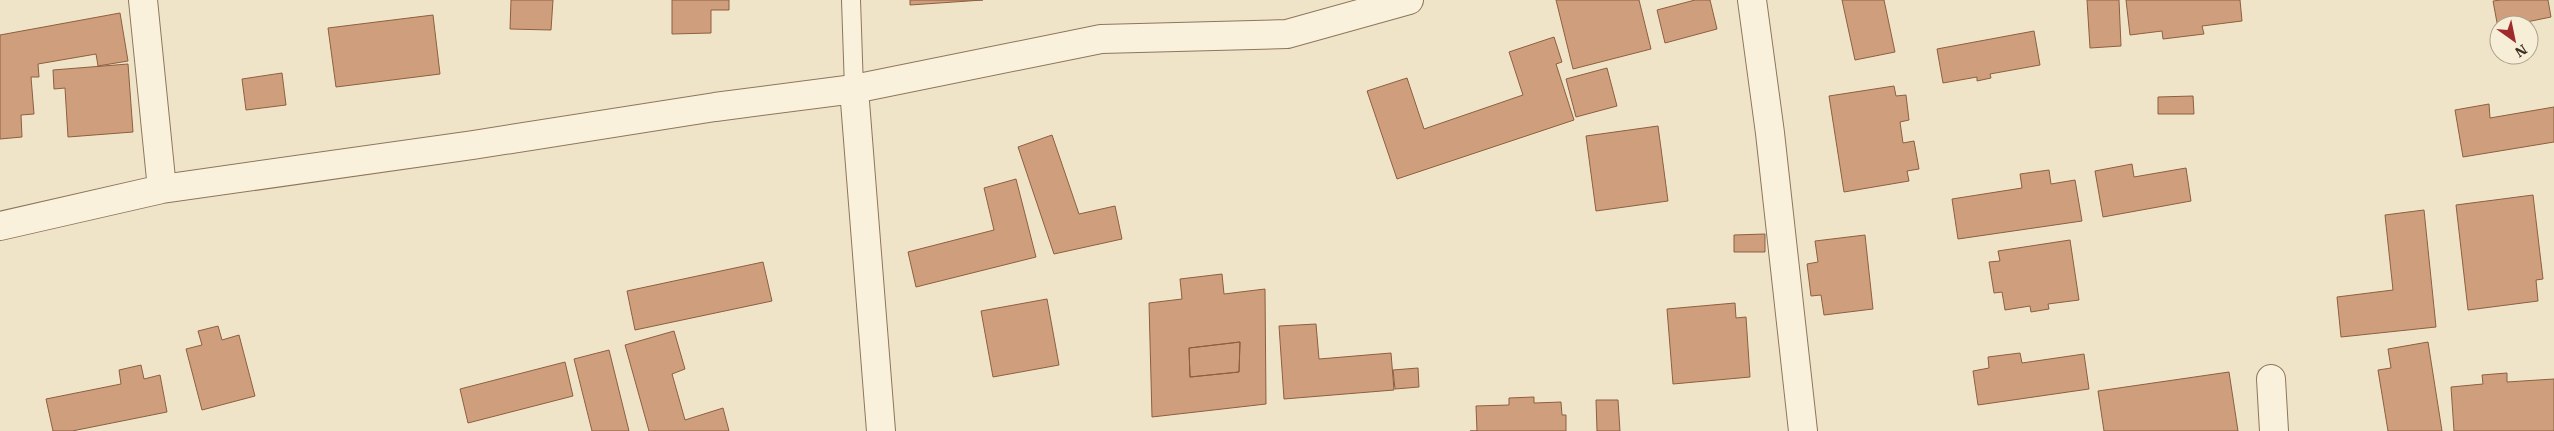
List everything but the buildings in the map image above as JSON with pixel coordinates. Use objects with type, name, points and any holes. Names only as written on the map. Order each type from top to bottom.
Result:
[{"type":"street","points":[[143,0],[162,189]]},
{"type":"street","points":[[0,226],[162,189],[473,145],[714,107],[854,89],[1101,39],[1286,34],[1409,0]]},
{"type":"street","points":[[1752,0],[1770,133],[1803,431]]},
{"type":"street","points":[[854,89],[881,431]]},
{"type":"street","points":[[2271,379],[2274,431]]},
{"type":"lane","points":[[851,0],[854,89]]}]
